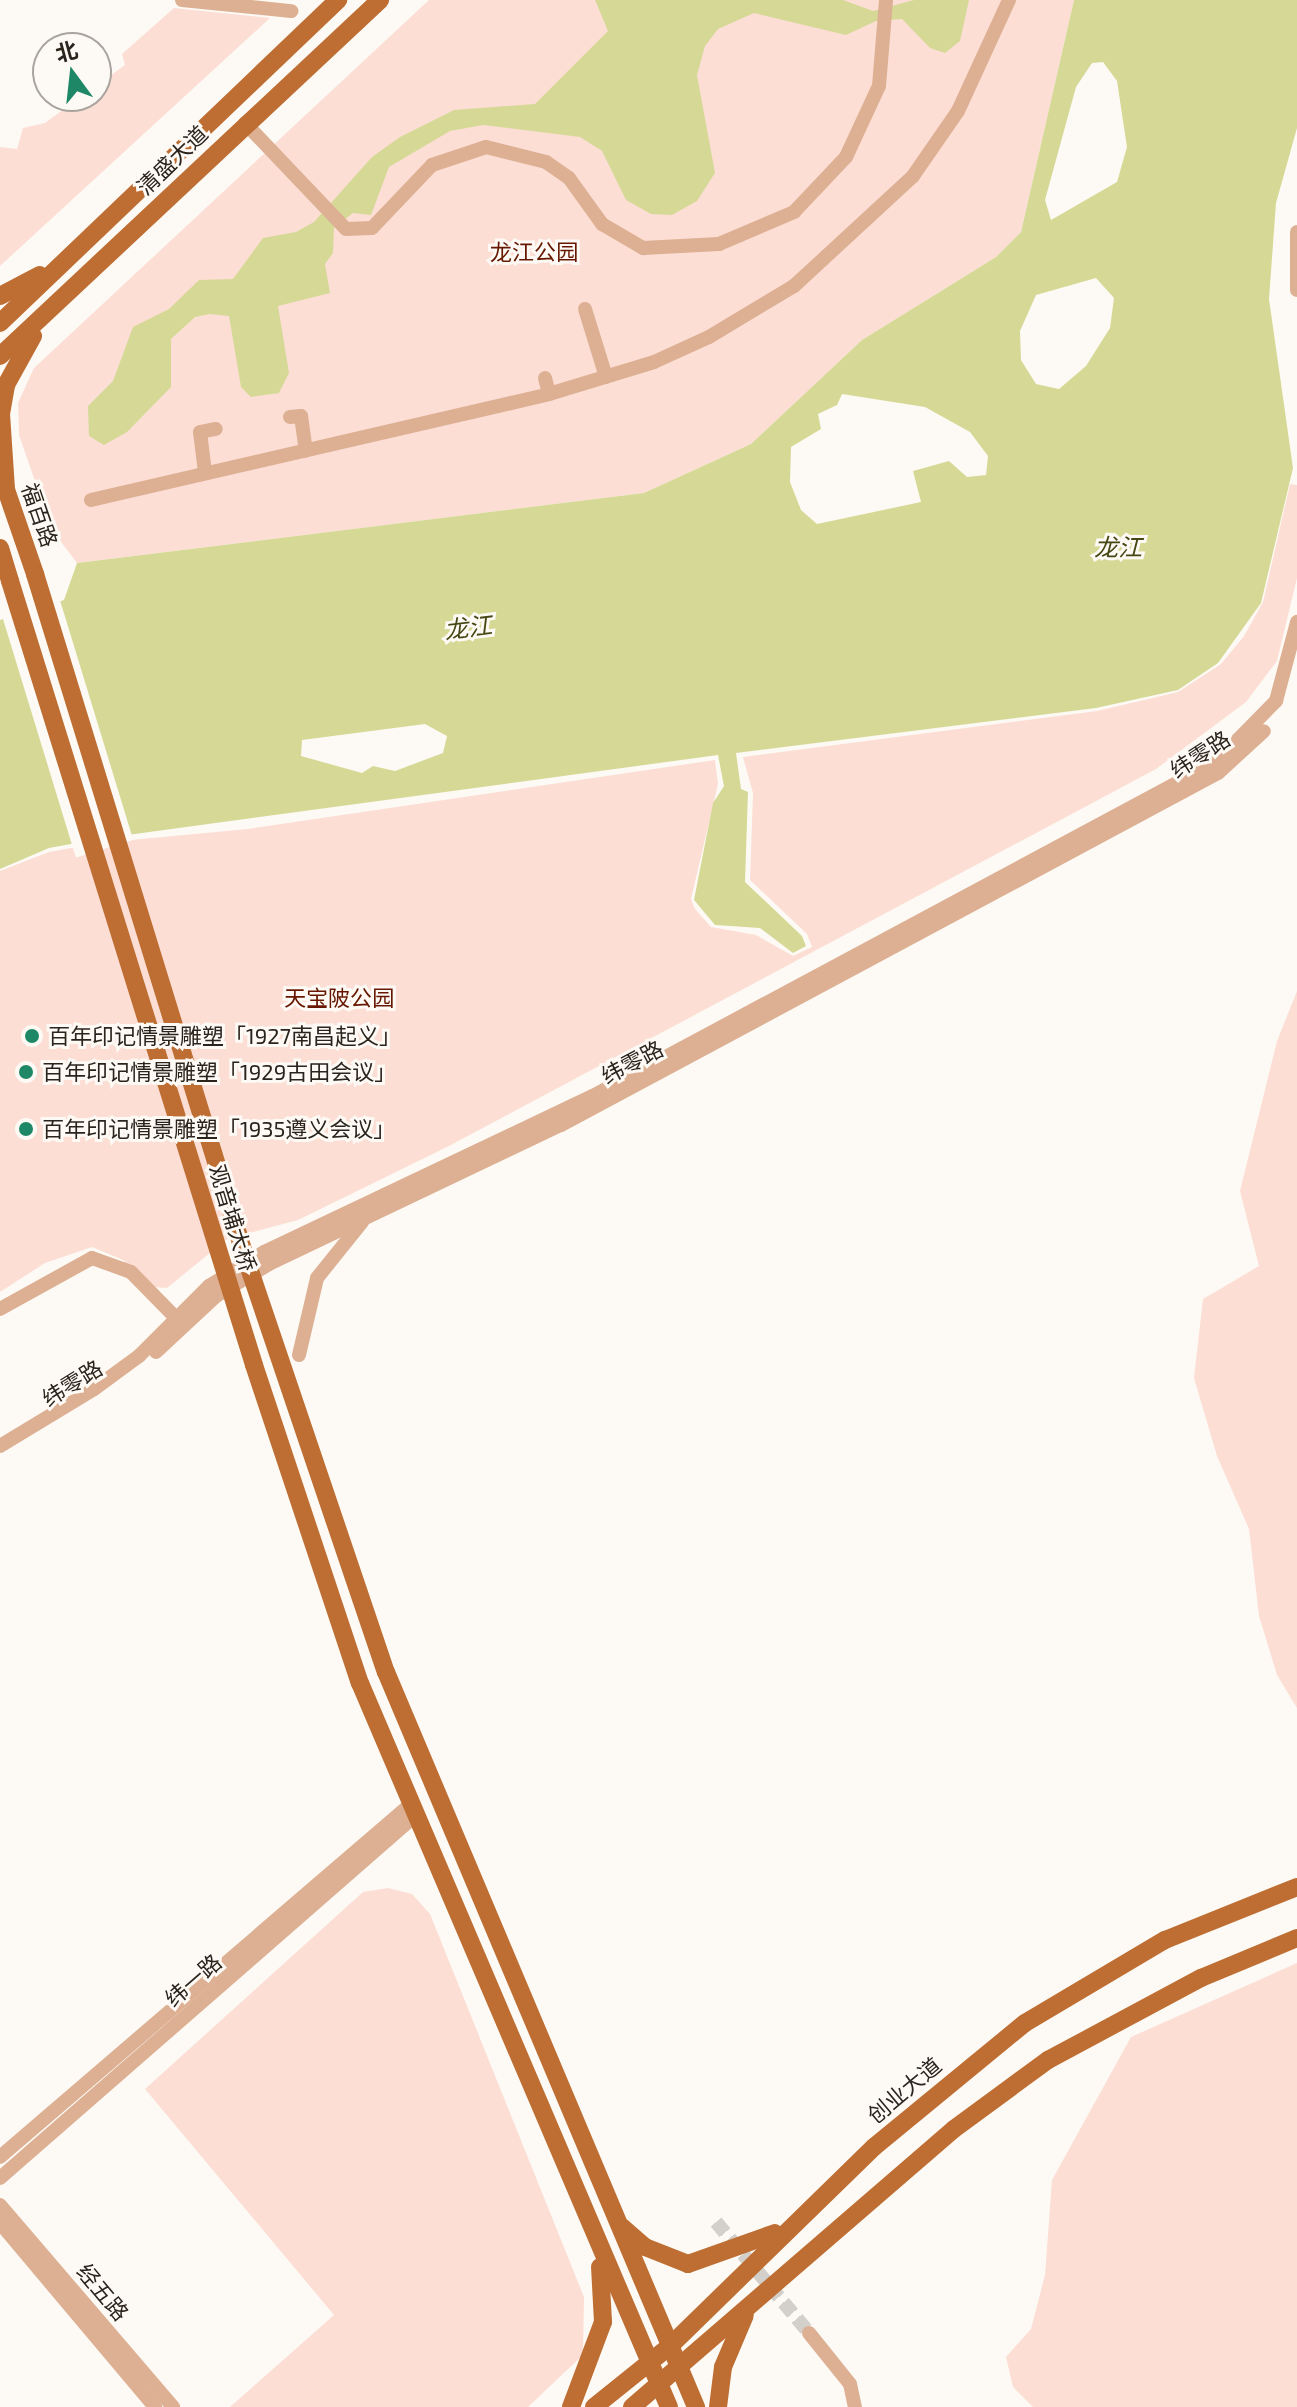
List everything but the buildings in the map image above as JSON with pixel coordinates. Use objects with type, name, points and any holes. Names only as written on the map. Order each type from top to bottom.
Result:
[{"type":"main road","name":"清盛大道","points":[[0,323],[338,0]]},
{"type":"main road","name":"清盛大道","points":[[0,356],[43,319],[245,123],[380,0]]},
{"type":"main road","points":[[0,296],[84,242]]},
{"type":"main road","name":"福百路","points":[[35,574],[3,481],[1,414],[6,385],[43,319]]},
{"type":"main road","name":"观音埔大桥","points":[[0,548],[249,1350],[360,1683],[595,2237]]},
{"type":"main road","name":"观音埔大桥","points":[[35,574],[245,1256],[386,1672],[696,2407]]},
{"type":"main road","name":"创业大道","points":[[594,2407],[670,2346],[785,2228],[1025,2023],[1165,1940],[1297,1887]]},
{"type":"main road","points":[[632,2407],[954,2129],[1048,2060],[1201,1978],[1297,1938]]},
{"type":"main road","points":[[616,2222],[645,2247],[688,2264],[785,2228]]},
{"type":"main road","points":[[595,2237],[669,2407]]},
{"type":"main road","points":[[571,2407],[593,2361],[605,2310],[595,2237]]},
{"type":"main road","points":[[718,2407],[723,2367],[751,2305]]},
{"type":"street","points":[[182,0],[291,11]]},
{"type":"street","points":[[91,500],[549,394],[671,355],[754,312],[872,218],[922,164],[958,111],[1009,0]]},
{"type":"street","points":[[245,123],[343,224],[372,228],[432,165],[486,147],[546,162],[569,178],[602,224],[643,248],[734,239],[794,212],[846,157],[879,86],[887,26],[886,1]]},
{"type":"street","points":[[1297,232],[1297,290]]},
{"type":"street","points":[[585,309],[606,377]]},
{"type":"street","points":[[545,378],[549,394]]},
{"type":"street","points":[[290,417],[301,416],[306,451]]},
{"type":"street","points":[[205,472],[200,432],[216,429]]},
{"type":"street","points":[[1279,703],[1297,622]]},
{"type":"street","points":[[1279,703],[1297,660]]},
{"type":"street","name":"纬零路","points":[[0,1453],[144,1363],[216,1296],[311,1240],[363,1220],[561,1125],[1218,773],[1249,748],[1279,703]]},
{"type":"street","name":"纬零路","points":[[0,1446],[94,1389],[139,1356],[209,1286],[264,1252],[593,1096],[1216,762],[1279,703]]},
{"type":"street","points":[[299,1355],[317,1278],[363,1220]]},
{"type":"street","points":[[0,1309],[92,1258],[131,1272],[172,1314]]},
{"type":"street","name":"纬一路","points":[[0,2157],[413,1809]]},
{"type":"street","name":"纬一路","points":[[0,2178],[413,1809]]},
{"type":"street","name":"经五路","points":[[0,2205],[173,2407]]},
{"type":"street","points":[[0,2223],[155,2407]]},
{"type":"street","points":[[809,2333],[850,2384],[855,2407]]},
{"type":"green space","name":"龙江公园","points":[[429,0],[1074,0],[1021,232],[996,257],[862,340],[751,444],[644,493],[77,563],[52,530],[19,435],[18,403],[34,368]]},
{"type":"green space","points":[[174,8],[270,18],[0,266],[0,147],[17,149],[23,128],[45,123],[60,112],[112,112],[112,74],[125,65],[122,54]]},
{"type":"green space","name":"天宝陂公园","points":[[1290,484],[1297,485],[1297,578],[1277,661],[1246,702],[1156,769],[447,1147],[298,1220],[227,1239],[167,1288],[153,1287],[123,1260],[92,1247],[45,1263],[0,1292],[0,871],[49,852],[99,843],[248,829],[715,760],[718,784],[691,899],[695,909],[711,927],[756,935],[793,956],[812,947],[807,934],[750,880],[753,793],[743,757],[1097,711],[1178,692],[1221,664],[1244,636],[1263,602]]},
{"type":"green space","points":[[1297,991],[1297,1708],[1277,1675],[1259,1616],[1249,1529],[1217,1456],[1194,1378],[1203,1299],[1259,1266],[1240,1191],[1277,1041]]},
{"type":"green space","points":[[388,1888],[412,1894],[430,1914],[584,2297],[583,2355],[528,2407],[230,2407],[334,2315],[145,2089],[363,1892]]},
{"type":"green space","points":[[1297,1963],[1297,2407],[1033,2407],[1013,2387],[1006,2357],[1031,2329],[1045,2275],[1052,2180],[1131,2037]]},
{"type":"water","points":[[595,0],[843,0],[873,11],[914,0],[969,0],[960,41],[945,53],[930,48],[902,19],[876,21],[846,35],[754,13],[718,29],[705,46],[697,75],[715,173],[697,201],[672,215],[651,214],[626,200],[602,151],[580,137],[483,125],[450,131],[389,167],[371,215],[353,213],[334,228],[333,253],[325,264],[330,293],[278,306],[289,373],[279,393],[251,397],[241,387],[229,316],[210,314],[195,317],[171,339],[171,387],[127,432],[104,445],[89,436],[88,406],[113,381],[133,327],[169,309],[199,280],[233,279],[263,238],[296,232],[314,222],[372,157],[400,137],[454,110],[535,104],[608,31]]},
{"type":"water","name":"龙江","points":[[1074,0],[1297,0],[1297,128],[1276,203],[1269,299],[1293,468],[1261,603],[1218,663],[1178,690],[1096,708],[736,753],[741,789],[748,792],[745,882],[802,936],[806,946],[793,953],[760,928],[715,925],[694,900],[713,803],[724,786],[718,755],[98,839],[49,848],[0,869],[0,620],[64,600],[77,563],[644,493],[751,444],[862,340],[996,257],[1021,232]],"holes":[[[1103,62],[1117,81],[1127,147],[1117,182],[1051,220],[1045,200],[1076,87],[1092,63]],[[1096,278],[1114,298],[1110,328],[1086,366],[1059,389],[1036,384],[1021,360],[1020,331],[1036,295]],[[842,394],[925,407],[970,432],[988,456],[986,475],[967,477],[949,461],[913,471],[921,502],[817,524],[801,510],[790,482],[791,447],[821,429],[818,414],[837,405]],[[425,724],[447,736],[443,753],[395,771],[373,766],[362,773],[301,756],[302,740]]]},
{"type":"pier","points":[[59,597],[133,840],[76,857],[2,615]]},
{"type":"tunnel","points":[[716,2222],[809,2333]]},
{"type":"place","name":"百年印记情景雕塑「1927南昌起义」","points":[[32,1036]]},
{"type":"place","name":"百年印记情景雕塑「1929古田会议」","points":[[26,1072]]},
{"type":"place","name":"百年印记情景雕塑「1935遵义会议」","points":[[26,1129]]}]
